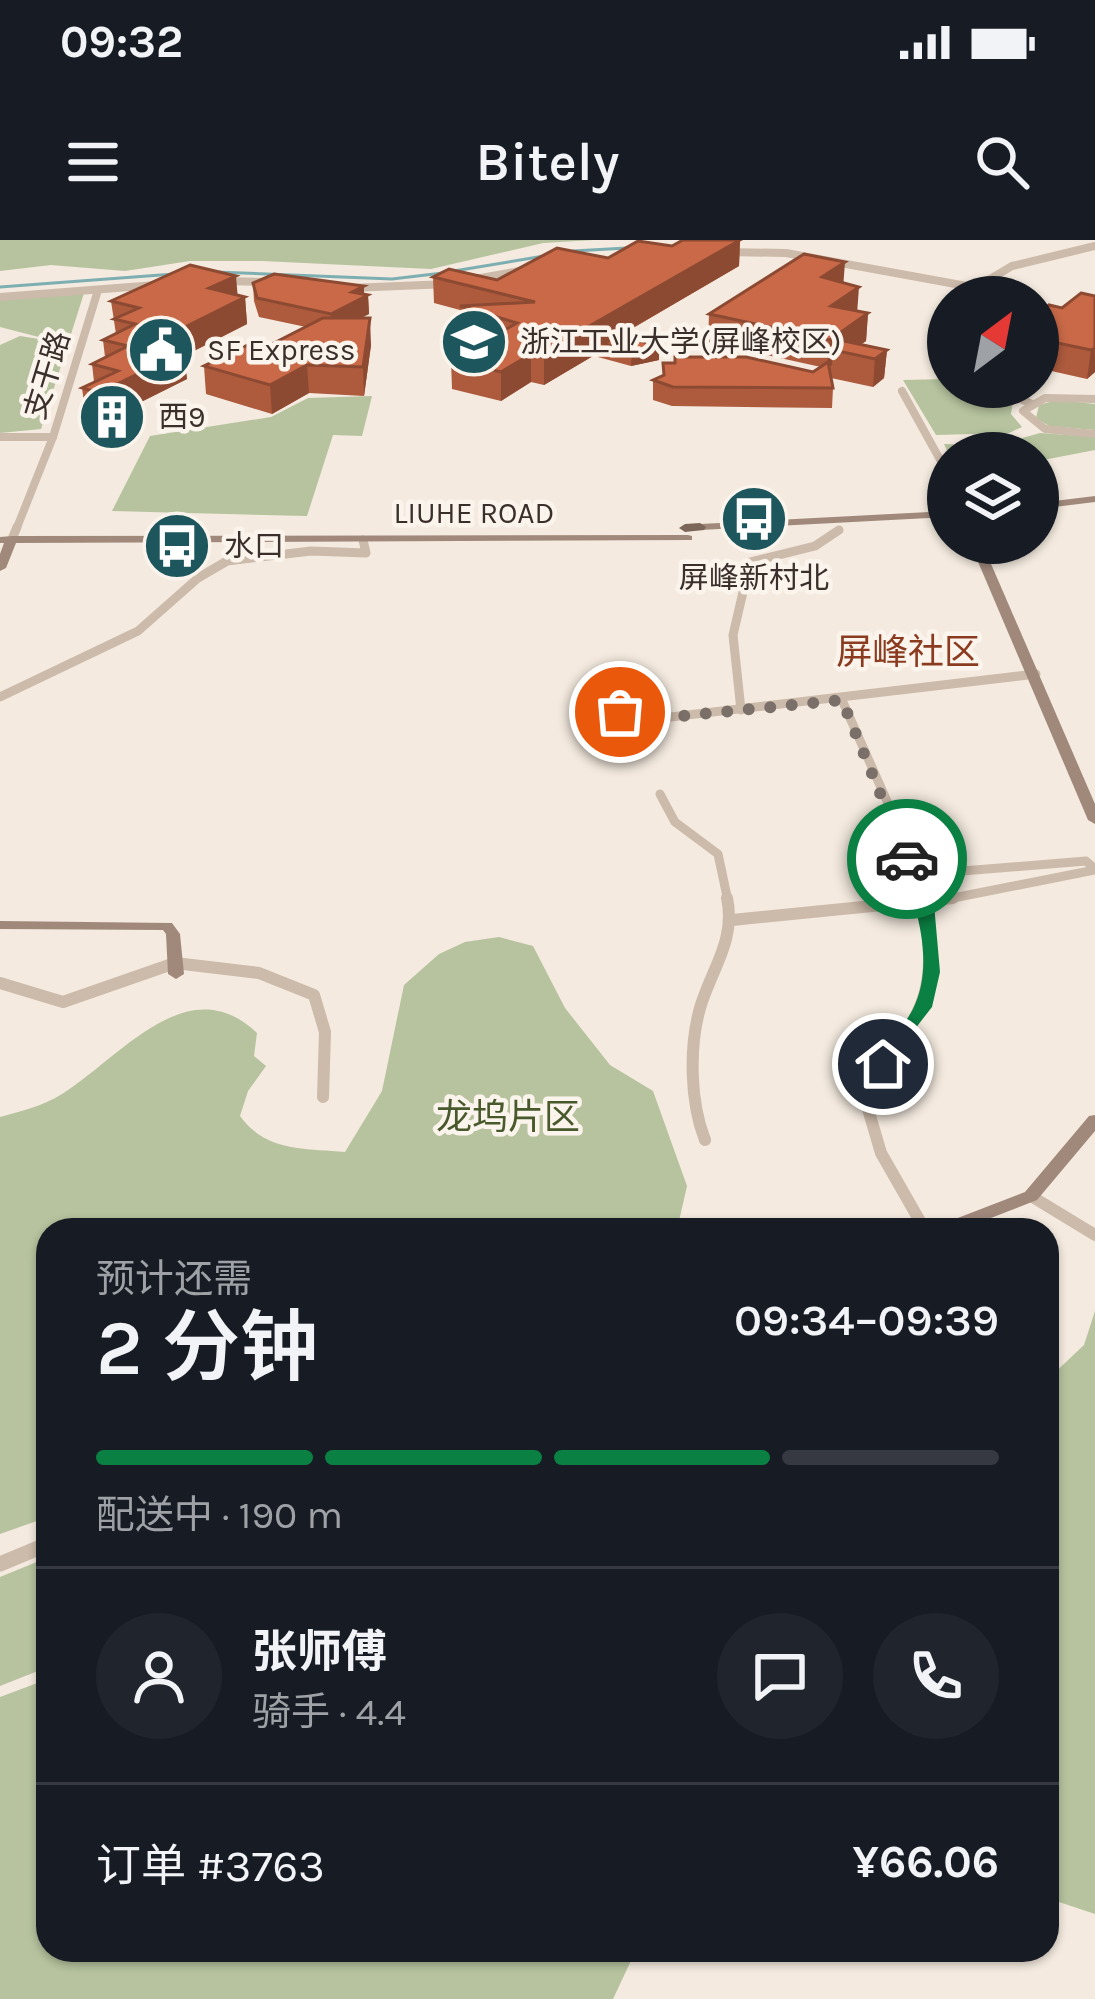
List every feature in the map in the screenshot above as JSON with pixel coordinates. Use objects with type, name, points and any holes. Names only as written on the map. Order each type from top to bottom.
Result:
[{"type":"main road","points":[[1059,507],[1095,503]]},
{"type":"main road","name":"LIUHE ROAD","points":[[7,535],[363,540],[694,532],[927,519]]},
{"type":"main road","name":"LIUHE ROAD","points":[[7,535],[839,530],[927,520]]},
{"type":"main road","points":[[0,568],[7,535]]},
{"type":"main road","points":[[986,564],[1095,820]]},
{"type":"main road","points":[[0,925],[167,926],[176,968]]},
{"type":"main road","points":[[974,1218],[1031,1196],[1095,1120]]},
{"type":"street","points":[[996,276],[1026,262],[1095,247]]},
{"type":"street","points":[[706,253],[786,253],[927,279]]},
{"type":"street","points":[[344,287],[428,287],[541,267]]},
{"type":"street","points":[[214,281],[285,283]]},
{"type":"street","points":[[0,297],[160,285]]},
{"type":"street","name":"支干路","points":[[7,535],[53,437],[98,290]]},
{"type":"street","points":[[902,391],[927,436]]},
{"type":"street","points":[[1059,397],[1095,399]]},
{"type":"street","points":[[1026,408],[1023,411],[1036,425],[1095,434]]},
{"type":"street","points":[[0,437],[53,437]]},
{"type":"street","points":[[741,710],[733,635],[750,562],[815,546],[839,530]]},
{"type":"street","points":[[0,697],[138,631],[198,578],[227,561],[311,550],[366,553],[363,540]]},
{"type":"street","points":[[620,712],[662,718],[1036,674]]},
{"type":"street","points":[[842,700],[926,904],[931,972],[923,1007],[863,1092],[881,1153],[918,1218]]},
{"type":"street","points":[[660,794],[675,822],[718,854],[732,920],[699,1011],[693,1109],[705,1140]]},
{"type":"street","points":[[913,875],[1086,861],[1095,870]]},
{"type":"street","points":[[732,920],[926,904],[1095,870]]},
{"type":"street","points":[[0,983],[36,999],[63,1002],[176,968],[259,973],[314,995],[327,1035],[323,1097]]},
{"type":"street","points":[[1031,1196],[1095,1235]]},
{"type":"street","points":[[0,1564],[36,1549]]},
{"type":"green space","points":[[0,240],[594,240],[543,243],[431,269],[190,261],[125,271],[51,265],[0,271]]},
{"type":"green space","points":[[84,293],[41,429],[0,433],[0,345],[20,336],[58,342],[0,327],[0,299]]},
{"type":"green space","points":[[927,379],[927,408],[1012,408],[1011,414],[1022,427],[1011,432],[934,432],[903,380]]},
{"type":"green space","points":[[372,396],[362,436],[333,435],[307,516],[112,511],[150,436],[271,417],[308,398]]},
{"type":"green space","points":[[1059,400],[1095,404],[1095,430],[1049,426],[1036,418],[1038,408],[1059,408]]},
{"type":"green space","points":[[1059,434],[1095,437],[1095,450],[1059,457]]},
{"type":"green space","name":"龙坞片区","points":[[499,937],[533,946],[565,1008],[610,1065],[653,1091],[687,1186],[680,1218],[36,1218],[36,1521],[0,1534],[0,1117],[62,1094],[156,1025],[206,1009],[231,1015],[257,1033],[254,1056],[266,1066],[248,1091],[240,1116],[250,1128],[286,1146],[345,1152],[382,1091],[404,985],[439,954],[465,942]]},
{"type":"green space","points":[[1095,1311],[1095,1914],[1059,1902],[1059,1369],[1084,1345]]},
{"type":"green space","points":[[36,1562],[36,1672],[0,1686],[0,1577]]},
{"type":"green space","points":[[36,1684],[36,1962],[630,1962],[613,1999],[0,1999],[0,1697]]},
{"type":"building","points":[[683,240],[740,240],[544,357],[531,354],[501,372],[451,360],[517,323],[460,306],[535,302],[433,277],[449,269],[497,280],[557,248],[608,258],[638,241],[672,246]]},
{"type":"building","points":[[804,254],[845,262],[822,277],[859,287],[831,306],[868,313],[830,340],[709,314]]},
{"type":"building","points":[[190,265],[236,276],[209,288],[245,297],[153,343],[184,351],[117,384],[135,389],[117,398],[82,388],[118,371],[92,364],[128,346],[103,340],[135,324],[114,319],[139,308],[111,301]]},
{"type":"building","points":[[274,274],[364,286],[352,292],[368,295],[331,314],[257,298],[253,283]]},
{"type":"building","points":[[1081,293],[1095,296],[1095,348],[1059,343],[1062,308]]},
{"type":"building","points":[[323,318],[370,318],[363,367],[307,365],[270,385],[204,366],[256,341],[270,345]]},
{"type":"building","points":[[633,339],[659,346],[632,351],[598,342]]},
{"type":"building","points":[[844,341],[887,350],[875,359],[833,350]]},
{"type":"building","points":[[675,357],[746,357],[813,372],[828,362],[833,388],[673,387],[653,380],[664,375],[663,363],[675,363]]},
{"type":"waterway","points":[[573,251],[627,248]]},
{"type":"waterway","points":[[454,271],[544,256]]},
{"type":"waterway","points":[[215,272],[392,279],[443,273]]},
{"type":"waterway","points":[[0,287],[174,274]]},
{"type":"way so far","points":[[620,712],[662,718],[842,700],[907,859]]},
{"type":"place","name":"浙江工业大学(屏峰校区)","points":[[474,342]]},
{"type":"place","name":"SF Express","points":[[161,350]]},
{"type":"place","name":"西9","points":[[112,417]]},
{"type":"place","name":"屏峰新村北","points":[[754,519]]},
{"type":"place","name":"水口","points":[[177,546]]},
{"type":"district","name":"屏峰社区","points":[[908,652]]},
{"type":"route","points":[[883,1064],[923,1007],[931,972],[926,904],[907,859]]}]
